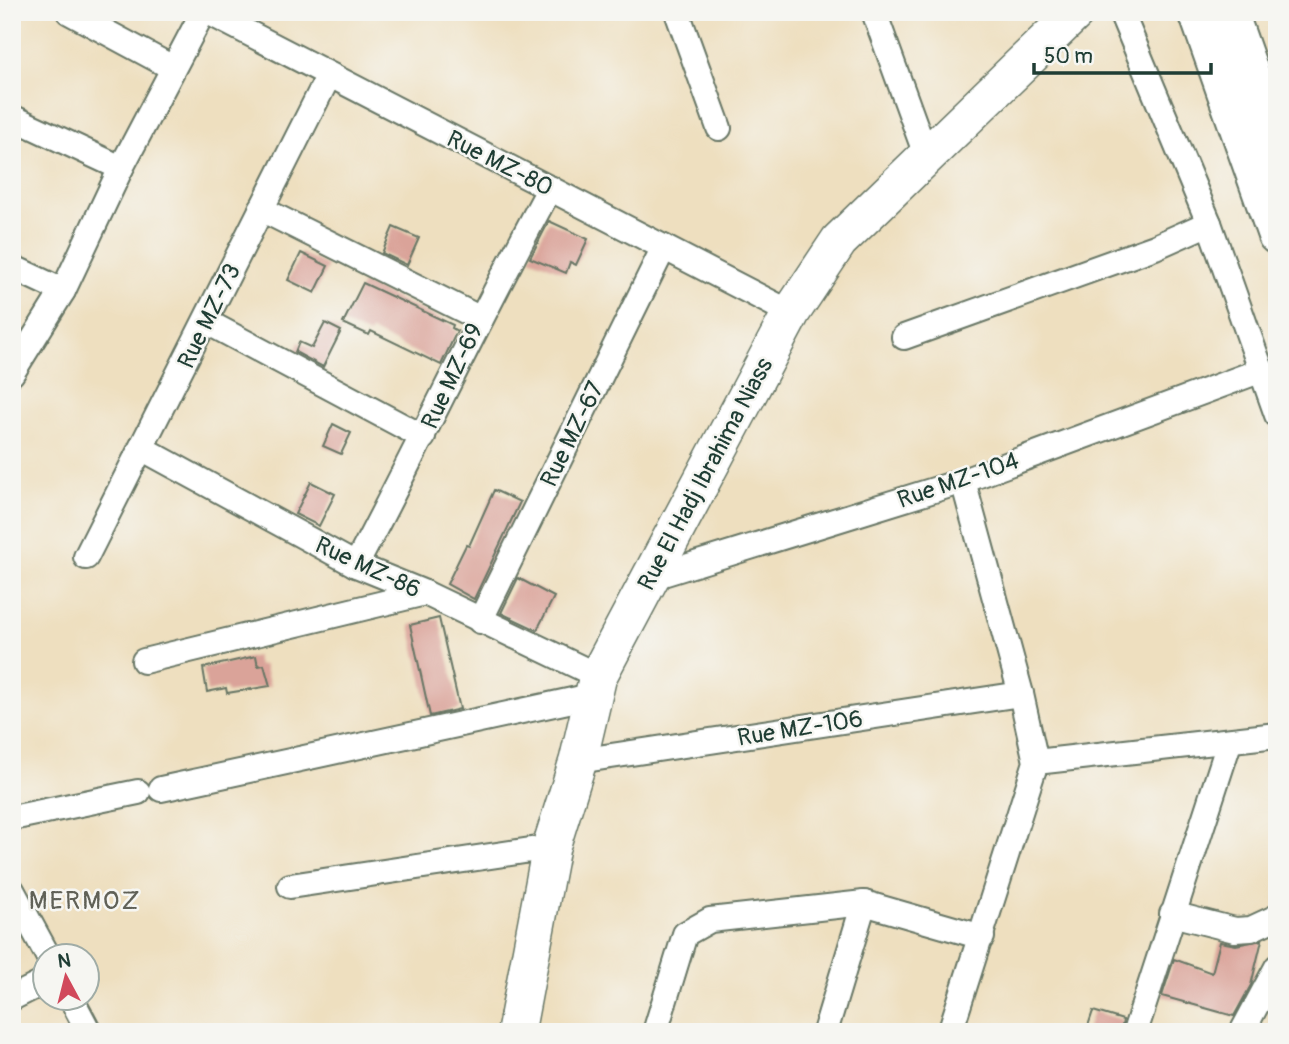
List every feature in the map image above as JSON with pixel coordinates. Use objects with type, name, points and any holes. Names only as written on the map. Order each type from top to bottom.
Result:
[{"type":"highway","points":[[1198,12],[1277,235]]},
{"type":"highway","points":[[1228,12],[1277,150]]},
{"type":"street","points":[[69,12],[173,68]]},
{"type":"street","points":[[12,373],[63,291],[121,168],[173,68],[206,12]]},
{"type":"street","name":"Rue MZ-80","points":[[206,12],[791,313]]},
{"type":"street","points":[[677,12],[719,128]]},
{"type":"street","points":[[874,12],[926,155]]},
{"type":"street","points":[[1121,12],[1209,223],[1277,415]]},
{"type":"street","name":"Rue El Hadj Ibrahima Niass","points":[[518,1031],[551,847],[578,761],[595,686],[791,313],[839,241],[1074,13]]},
{"type":"street","name":"Rue MZ-73","points":[[86,557],[143,449],[329,75]]},
{"type":"street","points":[[12,117],[121,168]]},
{"type":"street","name":"Rue MZ-69","points":[[356,565],[423,437],[479,318],[550,188]]},
{"type":"street","points":[[261,209],[479,318]]},
{"type":"street","points":[[905,337],[1155,247],[1209,223]]},
{"type":"street","name":"Rue MZ-67","points":[[480,621],[664,247]]},
{"type":"street","points":[[12,267],[63,291]]},
{"type":"street","points":[[207,322],[423,437]]},
{"type":"street","name":"Rue MZ-104","points":[[650,578],[963,481],[1262,370]]},
{"type":"street","name":"Rue MZ-86","points":[[143,449],[356,565],[425,593],[480,621],[595,686]]},
{"type":"street","points":[[950,1032],[1036,762],[1021,694],[963,481]]},
{"type":"street","points":[[144,661],[425,593]]},
{"type":"street","points":[[12,818],[150,791],[595,686]]},
{"type":"street","name":"Rue MZ-106","points":[[578,761],[1021,694]]},
{"type":"street","points":[[1036,762],[1229,743],[1277,735]]},
{"type":"street","points":[[1135,1032],[1229,743]]},
{"type":"street","points":[[290,886],[551,847]]},
{"type":"street","points":[[12,890],[40,942]]},
{"type":"street","points":[[655,1032],[685,934],[710,920],[864,903],[982,937]]},
{"type":"street","points":[[825,1032],[864,903]]},
{"type":"street","points":[[1172,914],[1235,930],[1251,929],[1277,917]]},
{"type":"street","points":[[1242,1032],[1277,967]]},
{"type":"street","points":[[12,998],[32,988]]},
{"type":"street","points":[[78,1012],[89,1032]]},
{"type":"building","points":[[549,221],[588,239],[576,265],[570,262],[566,273],[530,258]]},
{"type":"building","points":[[393,227],[419,238],[407,265],[382,253]]},
{"type":"building","points":[[301,253],[328,266],[315,293],[288,280]]},
{"type":"building","points":[[363,283],[453,325],[452,328],[457,331],[441,365],[371,331],[369,335],[343,323]]},
{"type":"building","points":[[325,323],[341,331],[323,367],[295,352],[299,342],[312,348]]},
{"type":"building","points":[[333,424],[351,433],[341,454],[323,446]]},
{"type":"building","points":[[311,482],[335,494],[319,526],[295,514]]},
{"type":"building","points":[[494,490],[520,502],[474,599],[447,584],[466,545],[469,546]]},
{"type":"building","points":[[518,578],[554,597],[537,630],[501,613]]},
{"type":"building","points":[[439,618],[460,709],[430,716],[410,625]]},
{"type":"building","points":[[256,656],[258,666],[264,665],[270,686],[227,693],[226,688],[207,692],[203,668]]},
{"type":"building","points":[[1262,940],[1251,985],[1234,1016],[1162,996],[1174,959],[1212,973],[1220,942],[1236,945]]},
{"type":"building","points":[[1093,1011],[1123,1020],[1121,1032],[1086,1032]]},
{"type":"district","name":"MERMOZ","points":[[85,900]]}]
